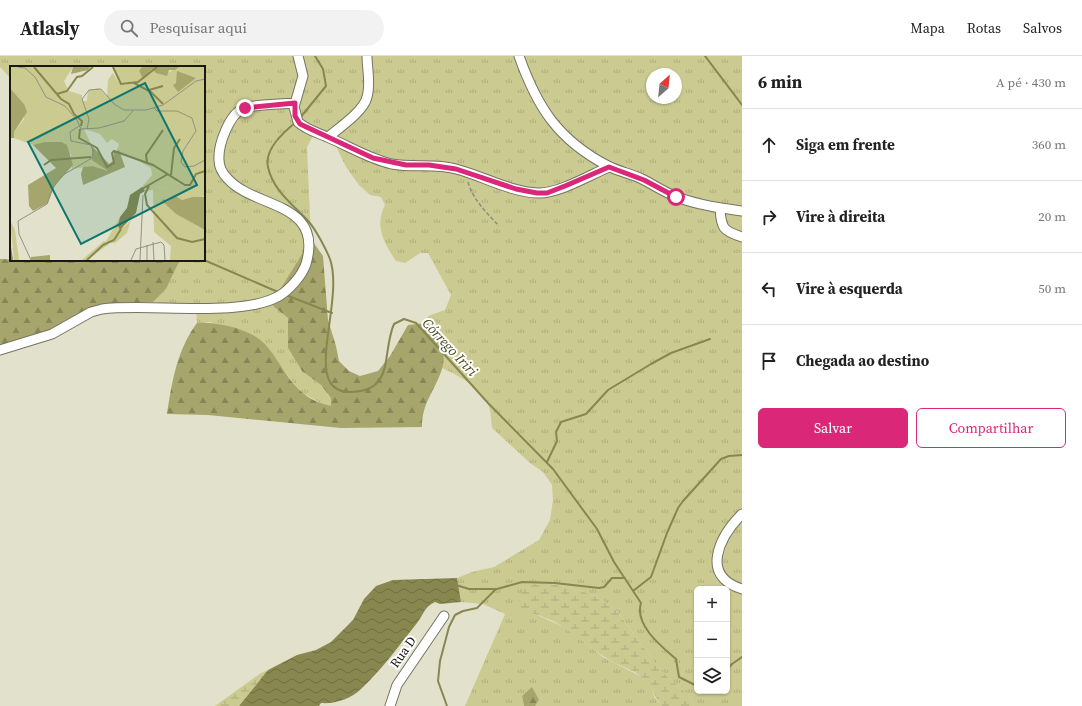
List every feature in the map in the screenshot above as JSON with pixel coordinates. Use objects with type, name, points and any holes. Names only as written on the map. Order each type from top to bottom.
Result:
[{"type":"street","points":[[298,56],[303,76],[295,107],[298,122],[373,158],[392,163],[444,166],[516,189],[537,193],[547,193],[609,167]]},
{"type":"street","points":[[328,137],[359,111],[366,102],[368,86],[367,56]]},
{"type":"street","points":[[519,56],[540,107],[566,138],[609,167],[644,180],[676,197],[696,204],[742,211]]},
{"type":"street","points":[[0,350],[52,334],[91,312],[102,309],[222,308],[244,306],[279,297],[289,288],[305,266],[309,242],[306,232],[299,220],[286,210],[237,187],[224,174],[219,160],[226,128],[237,113],[245,108],[295,107]]},
{"type":"street","points":[[720,208],[720,222],[723,228],[742,238]]},
{"type":"street","points":[[742,514],[723,538],[717,560],[720,574],[726,581],[742,589]]},
{"type":"street","name":"Rua D","points":[[390,706],[396,685],[444,616]]},
{"type":"path","points":[[466,172],[470,188],[479,203],[499,226]]},
{"type":"green space","points":[[0,56],[742,56],[742,706],[694,706],[688,694],[661,671],[616,610],[590,594],[571,588],[542,583],[525,612],[537,615],[568,629],[603,657],[642,677],[650,685],[655,698],[662,706],[535,706],[539,700],[522,696],[524,706],[465,706],[505,614],[483,604],[461,602],[457,578],[472,572],[494,567],[539,540],[550,520],[553,500],[552,485],[543,472],[530,463],[492,428],[490,410],[483,396],[463,379],[442,368],[443,354],[438,329],[426,323],[428,316],[445,310],[451,295],[428,253],[420,253],[405,263],[396,261],[384,241],[380,227],[380,220],[385,205],[381,197],[370,195],[359,185],[346,167],[334,142],[315,132],[307,147],[311,239],[293,268],[273,306],[288,318],[288,348],[302,371],[321,385],[331,398],[331,407],[323,404],[300,392],[263,342],[210,322],[197,323],[196,308],[153,302],[166,289],[180,261],[205,261],[205,66],[10,66],[10,78],[0,67]]},
{"type":"green space","points":[[311,239],[323,256],[328,320],[339,361],[349,371],[360,376],[378,371],[390,356],[408,325],[426,323],[438,329],[443,349],[443,364],[439,377],[426,403],[422,427],[341,428],[208,415],[167,414],[176,366],[190,333],[197,323],[214,323],[232,327],[258,338],[264,343],[299,389],[307,396],[318,402],[331,406],[331,398],[321,385],[302,371],[288,348],[288,318],[273,306],[278,293]]},
{"type":"green space","points":[[0,259],[10,259],[10,261],[71,262],[180,261],[166,289],[153,302],[126,302],[90,309],[60,331],[0,350]]},
{"type":"green space","points":[[542,583],[571,588],[590,594],[616,610],[661,671],[688,694],[694,706],[662,706],[649,684],[639,675],[608,659],[565,628],[554,622],[530,613],[516,613],[518,601],[522,592],[530,586]]},
{"type":"green space","points":[[268,670],[239,706],[215,706],[261,673]]},
{"type":"green space","points":[[532,687],[539,700],[535,706],[524,706],[522,696]]},
{"type":"water","points":[[457,578],[461,602],[440,604],[435,602],[429,606],[383,666],[357,693],[352,696],[337,702],[321,703],[319,706],[239,706],[268,670],[297,655],[316,650],[331,642],[353,620],[364,599],[376,586],[393,580]]},
{"type":"waterway","name":"Córrego Iriri","points":[[300,118],[326,86],[323,69],[315,56]]},
{"type":"waterway","points":[[705,56],[742,105]]},
{"type":"waterway","name":"Córrego Iriri","points":[[296,122],[272,147],[269,154],[268,167],[274,183],[279,190],[312,225],[330,259],[333,273],[333,290],[327,342],[326,371],[331,384],[338,389],[348,392],[363,391],[374,386],[380,379],[384,370],[390,336],[394,324],[404,319],[416,323],[488,403],[553,469],[597,529],[614,562],[641,603],[640,611],[645,627],[657,642],[676,659],[679,677],[694,684]]},
{"type":"waterway","points":[[205,260],[278,292]]},
{"type":"waterway","points":[[286,295],[332,313]]},
{"type":"waterway","points":[[547,462],[557,441],[556,432],[561,422],[586,414],[608,390],[651,364],[671,353],[710,339]]},
{"type":"waterway","points":[[633,591],[651,577],[667,533],[678,508],[683,501],[721,459],[729,456],[742,455]]},
{"type":"waterway","points":[[456,585],[469,589],[497,589],[522,582],[555,583],[599,588],[604,587],[612,578],[625,578]]},
{"type":"waterway","points":[[447,706],[438,681],[440,661],[449,627],[455,615],[463,611],[477,608],[496,589]]},
{"type":"waterway","name":"Córrego Iriri","points":[[730,666],[742,657]]},
{"type":"route","points":[[245,108],[295,103],[295,116],[301,125],[373,158],[406,165],[444,166],[516,189],[537,193],[547,193],[609,167],[624,171],[676,197]]}]
